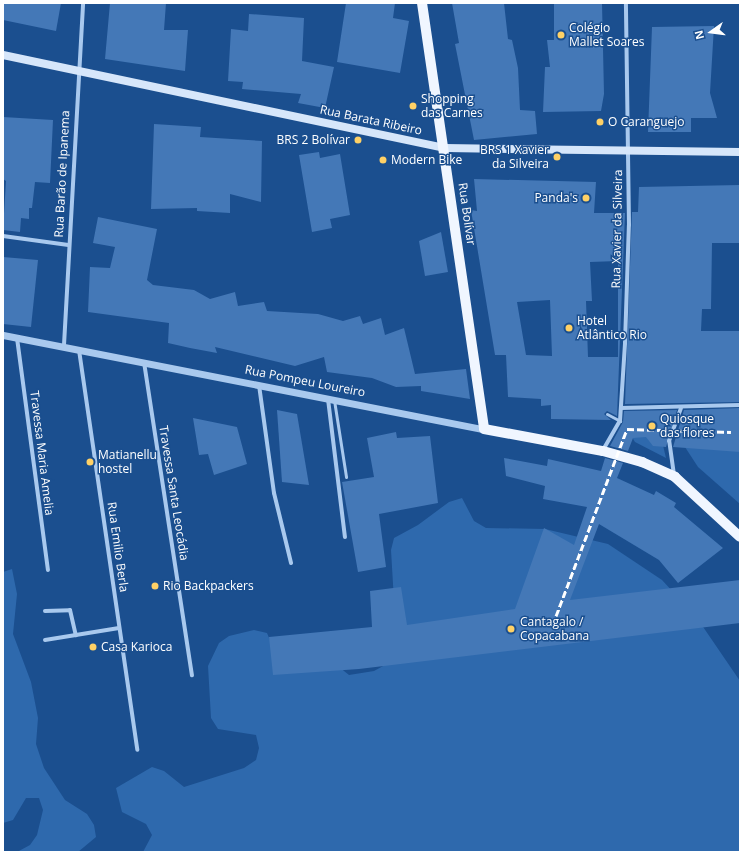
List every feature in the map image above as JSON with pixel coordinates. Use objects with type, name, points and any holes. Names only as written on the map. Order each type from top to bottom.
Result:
[{"type":"main road","name":"Rua Bolívar","points":[[422,3],[445,148],[484,430]]},
{"type":"main road","name":"Rua Barata Ribeiro","points":[[3,55],[445,148],[626,152],[740,152]]},
{"type":"main road","name":"Rua Pompeu Loureiro","points":[[484,430],[603,451],[642,462],[675,477],[740,537]]},
{"type":"street","name":"Rua Barão de Ipanema","points":[[64,345],[68,245],[83,3]]},
{"type":"street","name":"Rua Xavier da Silveira","points":[[603,451],[620,421],[621,408],[629,225],[626,152],[626,3]]},
{"type":"street","points":[[3,236],[68,245]]},
{"type":"street","name":"Rua Pompeu Loureiro","points":[[3,335],[64,345],[484,430]]},
{"type":"street","name":"Travessa Maria Amelia","points":[[17,338],[48,570]]},
{"type":"street","name":"Rua Emilio Berla","points":[[79,348],[137,750]]},
{"type":"street","name":"Travessa Santa Leocádia","points":[[144,362],[192,675]]},
{"type":"street","points":[[259,385],[274,493],[291,563]]},
{"type":"street","points":[[332,399],[344,537]]},
{"type":"street","points":[[621,408],[681,408],[740,405]]},
{"type":"street","points":[[675,477],[669,441],[681,408]]},
{"type":"street","points":[[45,611],[70,610],[76,635]]},
{"type":"street","points":[[45,640],[119,628]]},
{"type":"lane","points":[[332,399],[346,477]]},
{"type":"lane","points":[[607,414],[620,421]]},
{"type":"shaded area","points":[[740,413],[740,504],[698,467],[683,444]]},
{"type":"shaded area","points":[[631,414],[662,441],[666,458],[635,442],[630,434]]},
{"type":"shaded area","points":[[462,498],[474,521],[486,528],[545,529],[608,544],[662,580],[697,618],[740,681],[740,852],[143,852],[152,835],[146,824],[122,812],[116,788],[152,767],[164,771],[184,787],[244,768],[256,760],[259,748],[256,735],[218,729],[211,718],[208,666],[219,643],[229,636],[254,630],[267,633],[272,645],[339,667],[349,675],[374,671],[385,665],[394,601],[391,550],[394,538],[418,525],[449,502]]},
{"type":"shaded area","points":[[12,569],[17,594],[13,634],[31,682],[38,718],[36,744],[44,768],[65,800],[87,814],[94,825],[96,837],[78,852],[17,852],[30,845],[37,835],[43,810],[39,798],[26,798],[13,820],[3,823],[3,572]]},
{"type":"building","points":[[3,3],[61,3],[56,31],[3,20]]},
{"type":"building","points":[[110,3],[166,3],[164,30],[188,30],[185,71],[105,59]]},
{"type":"building","points":[[346,3],[395,3],[393,18],[409,21],[400,73],[337,62]]},
{"type":"building","points":[[452,3],[504,3],[508,39],[512,40],[518,68],[520,110],[535,111],[537,134],[474,140],[455,44],[459,43]]},
{"type":"building","points":[[554,3],[602,3],[604,94],[601,111],[543,112],[545,67],[550,67],[547,40],[554,40]]},
{"type":"building","points":[[249,14],[304,18],[302,61],[334,67],[325,108],[298,103],[301,94],[242,89],[243,82],[228,81],[231,29],[248,31]]},
{"type":"building","points":[[714,26],[710,93],[717,118],[691,118],[691,132],[648,132],[652,27]]},
{"type":"building","points":[[3,117],[53,120],[50,183],[35,182],[32,208],[29,208],[29,219],[21,218],[20,232],[3,230],[6,181],[3,179]]},
{"type":"building","points":[[154,124],[201,127],[200,137],[262,141],[261,202],[230,194],[230,213],[197,211],[197,208],[151,209]]},
{"type":"building","points":[[319,152],[320,158],[340,154],[350,215],[330,219],[332,228],[312,232],[299,155]]},
{"type":"building","points":[[474,179],[596,182],[594,213],[625,213],[617,416],[607,411],[604,414],[611,420],[551,419],[551,405],[541,406],[541,399],[508,397],[506,355],[495,355],[471,210],[477,211]],"holes":[[[618,261],[618,357],[588,357],[586,301],[592,301],[590,262]],[[550,300],[552,356],[526,355],[517,302]]]},
{"type":"building","points":[[740,185],[740,243],[712,243],[711,309],[702,309],[701,331],[740,331],[740,402],[625,404],[632,212],[638,212],[639,187]]},
{"type":"building","points":[[98,217],[157,229],[147,280],[153,285],[194,290],[210,299],[235,292],[238,306],[264,302],[267,311],[318,314],[343,321],[360,316],[363,324],[381,318],[385,335],[404,328],[415,374],[466,369],[470,399],[421,391],[421,386],[396,387],[372,378],[327,372],[324,357],[295,366],[215,347],[217,353],[168,343],[169,323],[88,312],[90,267],[110,268],[115,247],[93,243]]},
{"type":"building","points":[[441,232],[448,272],[425,276],[419,241]]},
{"type":"building","points":[[3,257],[38,260],[31,327],[3,324]]},
{"type":"building","points":[[740,408],[740,452],[673,447],[684,410]]},
{"type":"building","points":[[277,410],[297,414],[309,485],[282,482]]},
{"type":"building","points":[[677,410],[666,447],[653,446],[646,437],[633,438],[628,451],[610,446],[623,422],[624,411]]},
{"type":"building","points":[[193,418],[237,427],[247,464],[214,475],[208,454],[199,455]]},
{"type":"building","points":[[396,432],[397,438],[430,436],[438,503],[379,514],[386,567],[358,572],[342,482],[374,477],[367,438]]},
{"type":"building","points":[[504,458],[547,466],[548,459],[601,471],[605,458],[623,463],[617,478],[654,495],[656,491],[676,503],[674,507],[723,548],[678,583],[659,560],[599,524],[570,600],[740,580],[740,623],[359,669],[273,675],[269,637],[372,627],[370,591],[401,587],[407,625],[515,609],[544,528],[574,545],[587,507],[543,499],[545,486],[506,476]]},
{"type":"railway","points":[[556,616],[627,429],[731,432]]},
{"type":"place","name":"Colégio Mallet Soares","points":[[561,35]]},
{"type":"place","name":"Shopping das Carnes","points":[[413,106]]},
{"type":"place","name":"O Caranguejo","points":[[600,122]]},
{"type":"place","name":"BRS 2 Bolívar","points":[[358,140]]},
{"type":"place","name":"BRS 1 Xavier da Silveira","points":[[557,157]]},
{"type":"place","name":"Modern Bike","points":[[383,160]]},
{"type":"place","name":"Panda's","points":[[586,198]]},
{"type":"place","name":"Hotel Atlântico Rio","points":[[569,328]]},
{"type":"place","name":"Quiosque das flores","points":[[652,426]]},
{"type":"place","name":"Matianellu hostel","points":[[90,462]]},
{"type":"place","name":"Rio Backpackers","points":[[155,586]]},
{"type":"place","name":"Cantagalo / Copacabana","points":[[511,629]]},
{"type":"place","name":"Casa Karioca","points":[[93,647]]}]
